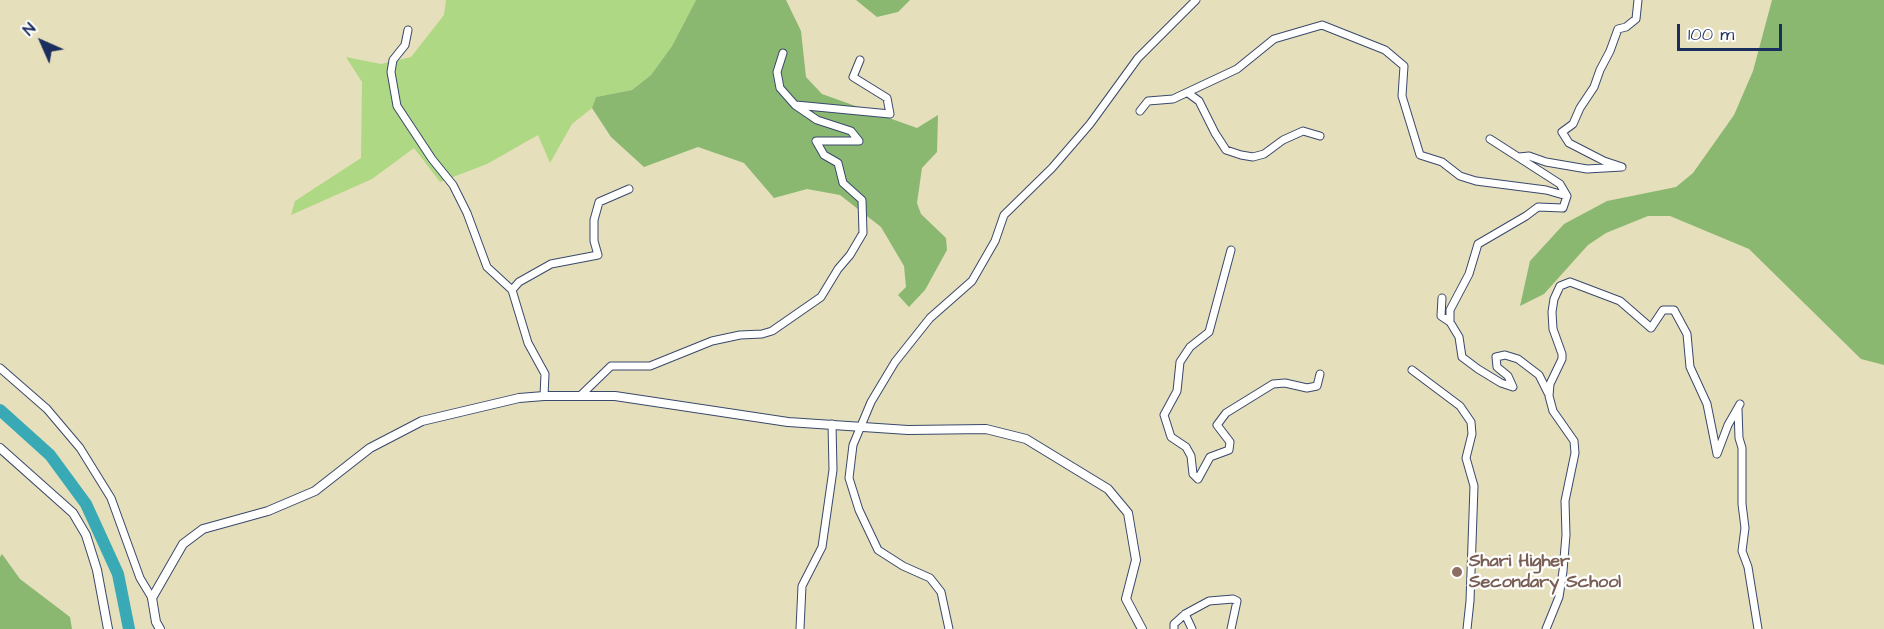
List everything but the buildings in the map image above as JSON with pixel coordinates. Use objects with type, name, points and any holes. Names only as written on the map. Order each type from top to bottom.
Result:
[{"type":"street","points":[[949,629],[940,592],[930,578],[903,566],[878,550],[859,510],[849,478],[853,445],[882,383],[930,318],[972,281],[995,241],[1004,215],[1052,168],[1090,124],[1138,58],[1196,0]]},
{"type":"street","points":[[1520,157],[1529,156],[1546,162],[1587,169],[1622,168],[1569,143],[1562,132],[1573,124],[1580,108],[1594,87],[1618,29],[1626,27],[1636,19],[1638,0]]},
{"type":"street","points":[[1140,111],[1148,101],[1173,99],[1237,69],[1274,39],[1322,25],[1385,50],[1404,66],[1402,96],[1420,155],[1442,162],[1460,176],[1476,181],[1546,190],[1567,196]]},
{"type":"street","points":[[408,30],[405,45],[393,60],[391,72],[397,106],[432,159],[453,185],[467,213],[488,267],[512,290],[528,343],[545,374],[544,396]]},
{"type":"street","points":[[580,396],[611,366],[650,366],[712,340],[762,334],[772,330],[821,297],[827,284],[850,255],[863,233],[862,200],[843,183],[838,163],[824,155],[816,141],[859,141],[851,131],[817,120],[795,105],[780,88],[777,72],[783,53]]},
{"type":"street","points":[[795,105],[890,114],[887,98],[853,77],[860,60]]},
{"type":"street","points":[[1188,93],[1199,101],[1226,150],[1241,155],[1253,157],[1264,154],[1283,140],[1303,131],[1320,136]]},
{"type":"street","points":[[1450,322],[1450,310],[1469,274],[1478,244],[1538,207],[1563,208],[1567,196],[1560,184],[1490,139]]},
{"type":"street","points":[[512,290],[519,282],[551,264],[598,255],[594,241],[594,220],[599,202],[629,189]]},
{"type":"street","points":[[1231,250],[1209,332],[1190,347],[1180,362],[1177,391],[1164,415],[1171,437],[1186,447],[1191,456],[1193,474],[1198,479],[1210,457],[1229,450],[1230,442],[1216,425],[1226,413],[1273,384],[1285,383],[1307,388],[1317,386],[1320,374]]},
{"type":"street","points":[[1549,396],[1550,384],[1562,359],[1553,329],[1552,312],[1554,299],[1560,286],[1570,282],[1620,301],[1651,328],[1663,310],[1674,310],[1687,334],[1690,367],[1707,404],[1717,454],[1728,425],[1740,404],[1737,415],[1742,448],[1742,504],[1745,528],[1742,551],[1748,567],[1758,629]]},
{"type":"street","points":[[1442,298],[1441,316],[1450,322],[1459,337],[1462,357],[1501,383],[1513,387],[1508,376],[1497,367],[1496,357],[1505,355],[1518,359],[1539,375],[1553,411],[1574,441],[1575,453],[1565,501],[1566,535],[1563,571],[1559,597],[1546,629]]},
{"type":"street","points":[[0,368],[47,409],[80,448],[111,498],[140,578],[152,598],[156,622],[160,629]]},
{"type":"street","points":[[1412,370],[1460,406],[1471,422],[1472,434],[1466,458],[1474,486],[1467,629]]},
{"type":"street","points":[[152,598],[183,544],[203,529],[268,511],[315,490],[370,448],[422,421],[519,398],[615,396],[788,422],[908,430],[986,429],[1026,439],[1108,489],[1128,513],[1136,560],[1126,599],[1142,629]]},
{"type":"street","points":[[800,629],[802,586],[822,547],[833,470],[832,424]]},
{"type":"street","points":[[0,448],[73,513],[86,535],[97,570],[108,629]]},
{"type":"street","points":[[1174,629],[1174,624],[1185,614],[1209,601],[1233,599],[1237,601],[1232,629]]},
{"type":"street","points":[[1185,614],[1192,629]]},
{"type":"green space","points":[[446,0],[696,0],[672,46],[651,75],[632,90],[596,97],[592,108],[572,124],[550,163],[538,135],[487,164],[440,182],[414,148],[372,179],[291,215],[295,201],[361,158],[362,82],[346,57],[381,64],[411,57],[444,15]]},
{"type":"green space","points":[[696,0],[786,0],[801,31],[806,77],[822,94],[917,128],[938,115],[937,152],[922,168],[917,203],[921,214],[946,238],[947,250],[925,290],[909,307],[898,295],[906,287],[904,266],[881,227],[840,195],[807,189],[774,198],[744,163],[698,147],[644,167],[611,137],[592,108],[596,97],[632,90],[651,75],[672,46]]},
{"type":"green space","points":[[856,0],[910,0],[898,12],[877,17]]},
{"type":"green space","points":[[1772,0],[1884,0],[1884,365],[1861,359],[1749,249],[1670,216],[1648,216],[1606,233],[1588,245],[1544,294],[1520,306],[1530,261],[1564,224],[1607,201],[1676,187],[1693,173],[1734,115],[1753,71]]},
{"type":"green space","points":[[2,554],[20,579],[70,617],[72,629],[0,629],[0,557]]},
{"type":"waterway","points":[[0,410],[50,455],[86,504],[118,574],[129,629]]},
{"type":"place","name":"Shari Higher Secondary School","points":[[1457,572]]}]
